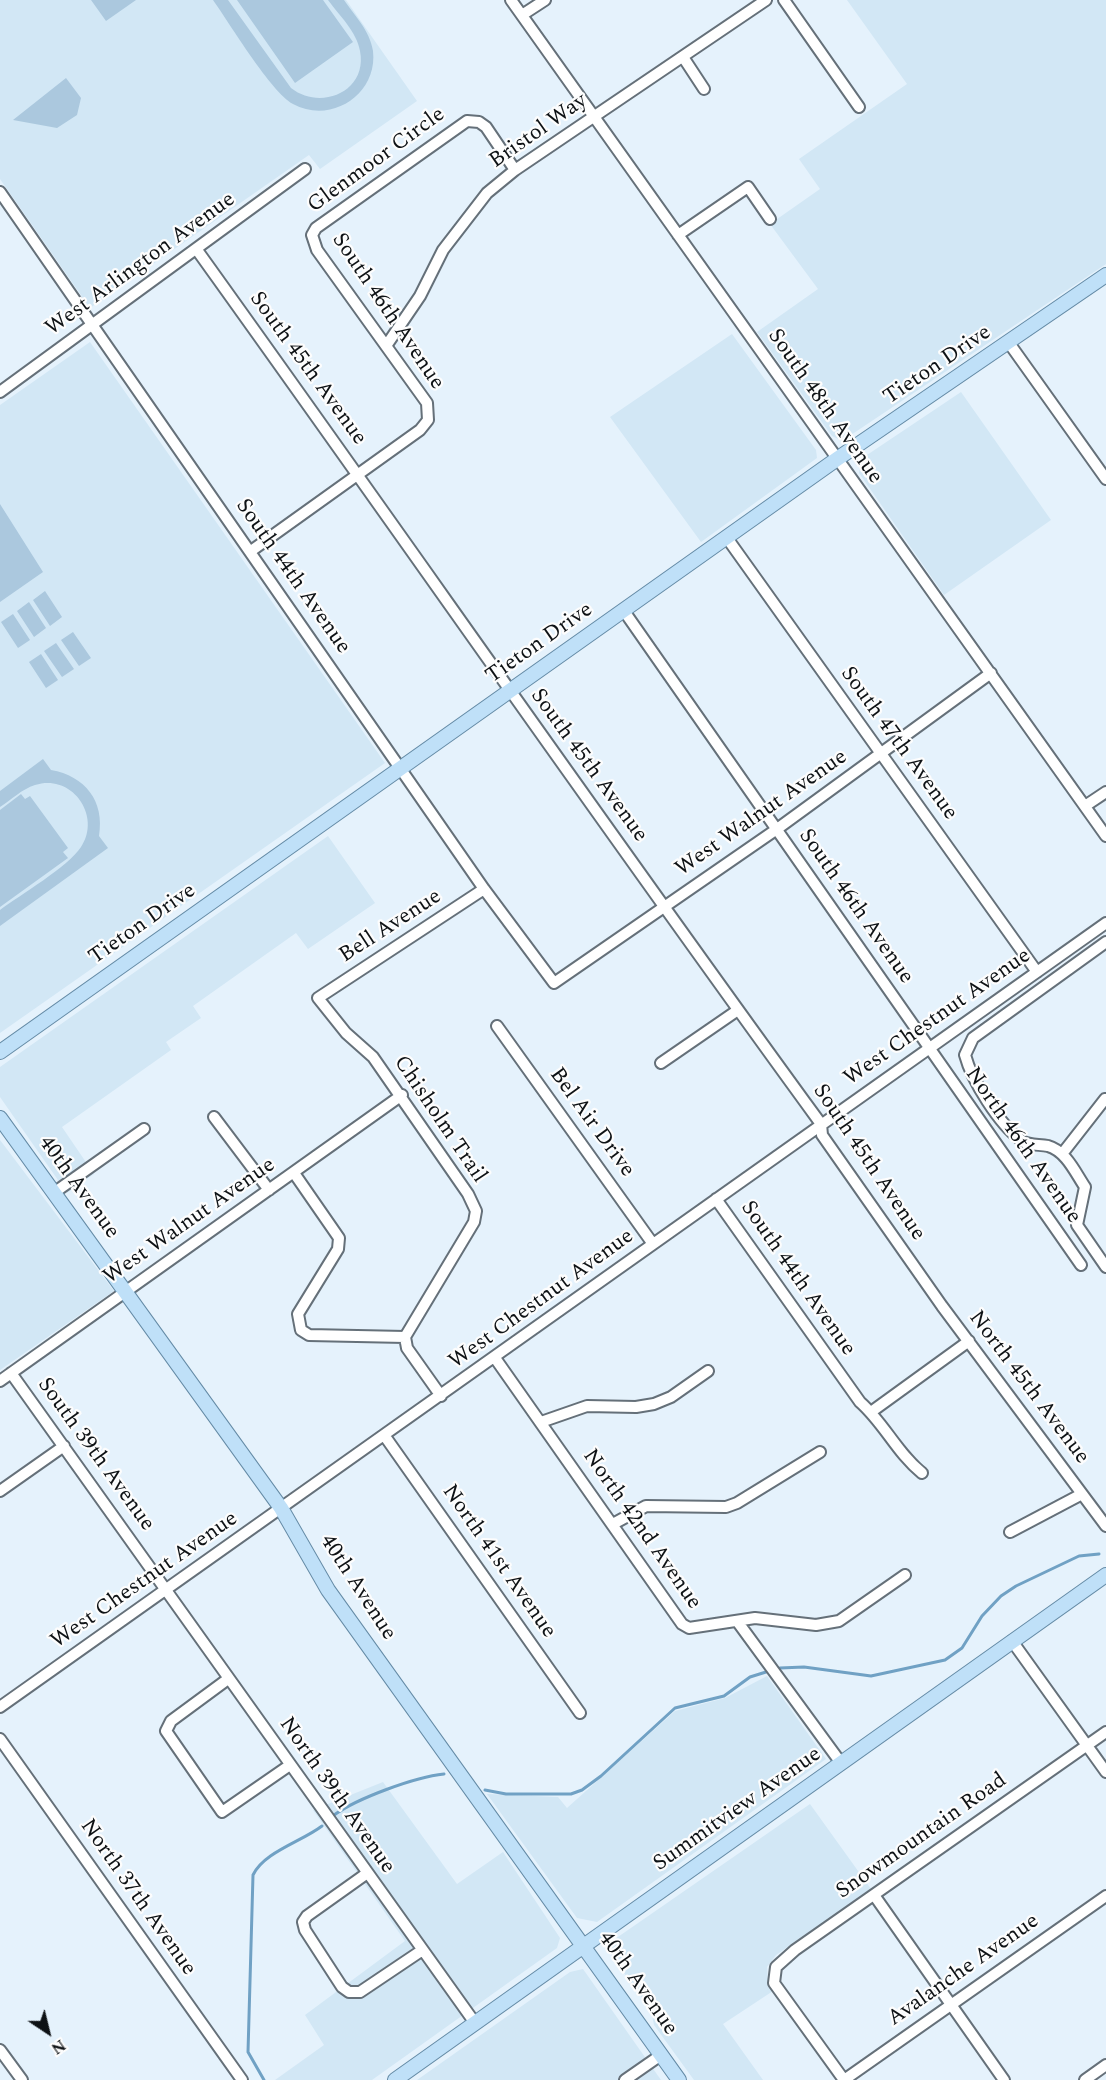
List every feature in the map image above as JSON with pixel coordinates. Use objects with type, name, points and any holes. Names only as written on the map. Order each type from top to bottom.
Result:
[{"type":"main road","name":"Tieton Drive","points":[[0,1052],[837,459],[1106,275]]},
{"type":"main road","name":"40th Avenue","points":[[0,1118],[281,1508],[328,1590],[584,1944],[679,2080]]},
{"type":"main road","name":"Summitview Avenue","points":[[395,2080],[1106,1575]]},
{"type":"street","name":"South 48th Avenue","points":[[512,0],[1106,836]]},
{"type":"street","points":[[522,15],[545,0]]},
{"type":"street","name":"Bristol Way","points":[[386,346],[420,297],[443,250],[487,193],[515,170],[766,0]]},
{"type":"street","points":[[784,0],[859,107]]},
{"type":"street","points":[[683,57],[704,89]]},
{"type":"street","name":"Glenmoor Circle","points":[[312,235],[324,222],[467,121],[479,122],[486,127],[515,170]]},
{"type":"street","name":"West Arlington Avenue","points":[[0,392],[305,169]]},
{"type":"street","points":[[678,235],[748,187],[770,219]]},
{"type":"street","name":"South 44th Avenue","points":[[0,192],[484,888],[554,983]]},
{"type":"street","name":"South 46th Avenue","points":[[312,235],[317,250],[427,403],[429,412],[428,420],[420,430],[358,474]]},
{"type":"street","name":"South 45th Avenue","points":[[197,250],[358,474],[509,691],[821,1124],[822,1135],[942,1306]]},
{"type":"street","points":[[1009,343],[1106,479]]},
{"type":"street","points":[[251,551],[358,474]]},
{"type":"street","name":"South 47th Avenue","points":[[727,538],[1037,972]]},
{"type":"street","name":"South 46th Avenue","points":[[624,611],[930,1049]]},
{"type":"street","name":"West Walnut Avenue","points":[[554,983],[777,829],[991,673]]},
{"type":"street","points":[[1085,807],[1106,792]]},
{"type":"street","name":"Bell Avenue","points":[[318,998],[484,888]]},
{"type":"street","name":"West Chestnut Avenue","points":[[0,1707],[1106,923]]},
{"type":"street","points":[[1106,942],[973,1038],[965,1055],[970,1075],[1012,1132],[1023,1142],[1049,1146],[1062,1154],[1084,1187],[1077,1225],[1106,1267]]},
{"type":"street","name":"Chisholm Trail","points":[[318,998],[346,1033],[373,1057],[402,1095],[468,1194],[476,1211],[474,1222],[405,1337]]},
{"type":"street","points":[[661,1063],[738,1010]]},
{"type":"street","name":"Bel Air Drive","points":[[497,1026],[653,1244]]},
{"type":"street","name":"North 46th Avenue","points":[[930,1049],[1081,1265]]},
{"type":"street","name":"West Walnut Avenue","points":[[0,1381],[402,1095]]},
{"type":"street","points":[[1062,1154],[1105,1099]]},
{"type":"street","points":[[214,1117],[269,1190]]},
{"type":"street","points":[[55,1192],[144,1129]]},
{"type":"street","points":[[294,1173],[339,1238],[338,1249],[298,1314],[301,1330],[309,1335],[405,1337],[407,1347],[441,1396]]},
{"type":"street","name":"South 44th Avenue","points":[[716,1199],[860,1402],[872,1412],[908,1462],[922,1473]]},
{"type":"street","name":"North 45th Avenue","points":[[942,1306],[1106,1526]]},
{"type":"street","points":[[872,1412],[969,1341]]},
{"type":"street","name":"North 42nd Avenue","points":[[495,1358],[682,1624],[689,1628],[737,1621]]},
{"type":"street","points":[[541,1422],[587,1406],[636,1407],[654,1404],[671,1398],[708,1371]]},
{"type":"street","name":"South 39th Avenue","points":[[11,1373],[167,1590]]},
{"type":"street","name":"North 41st Avenue","points":[[384,1435],[580,1713]]},
{"type":"street","points":[[0,1491],[64,1446]]},
{"type":"street","points":[[613,1524],[646,1506],[726,1507],[737,1503],[820,1452]]},
{"type":"street","name":"North 45th Avenue","points":[[1010,1532],[1082,1494]]},
{"type":"street","points":[[841,1763],[737,1621],[755,1618],[816,1625],[839,1621],[905,1575]]},
{"type":"street","name":"North 39th Avenue","points":[[167,1590],[366,1874],[475,2023]]},
{"type":"street","points":[[1012,1641],[1106,1772]]},
{"type":"street","points":[[228,1678],[171,1720],[167,1727],[167,1736],[222,1812],[290,1765]]},
{"type":"street","name":"Snowmountain Road","points":[[844,2080],[774,1983],[776,1967],[786,1957],[1106,1732]]},
{"type":"street","name":"North 37th Avenue","points":[[0,1739],[242,2080]]},
{"type":"street","points":[[366,1874],[307,1916],[303,1922],[304,1930],[342,1987],[349,1992],[360,1992],[421,1951]]},
{"type":"street","points":[[874,1895],[1004,2080]]},
{"type":"street","name":"Avalanche Avenue","points":[[844,2080],[1106,1896]]},
{"type":"street","points":[[0,2050],[22,2080]]},
{"type":"street","points":[[626,2080],[661,2055]]},
{"type":"street","points":[[1085,2080],[1106,2065]]},
{"type":"shaded area","points":[[0,0],[346,0],[417,101],[320,169],[309,155],[90,308],[0,179]]},
{"type":"shaded area","points":[[91,0],[136,0],[106,21]]},
{"type":"shaded area","points":[[213,0],[228,0],[291,88],[303,95],[315,98],[339,94],[349,87],[357,77],[361,65],[360,51],[355,37],[328,0],[344,0],[369,37],[373,51],[373,66],[368,80],[349,102],[336,108],[322,111],[308,110],[293,104],[263,72]]},
{"type":"shaded area","points":[[237,0],[323,0],[353,42],[295,83]]},
{"type":"shaded area","points":[[847,0],[1106,0],[1106,264],[842,441],[832,436],[757,332],[818,289],[770,224],[820,189],[799,159],[907,84]]},
{"type":"shaded area","points":[[66,78],[81,98],[77,115],[57,128],[13,120]]},
{"type":"shaded area","points":[[732,334],[816,450],[817,458],[701,542],[610,417]]},
{"type":"shaded area","points":[[90,342],[385,763],[0,1033],[0,405]]},
{"type":"shaded area","points":[[961,392],[1051,520],[944,595],[859,473],[861,459]]},
{"type":"shaded area","points":[[0,504],[43,572],[0,602]]},
{"type":"shaded area","points":[[45,591],[62,617],[50,626],[33,600]]},
{"type":"shaded area","points":[[29,602],[46,628],[34,637],[17,611]]},
{"type":"shaded area","points":[[13,614],[30,640],[18,648],[1,622]]},
{"type":"shaded area","points":[[73,632],[91,658],[79,666],[61,640]]},
{"type":"shaded area","points":[[56,643],[74,669],[62,677],[44,651]]},
{"type":"shaded area","points":[[41,654],[58,680],[46,688],[29,662]]},
{"type":"shaded area","points":[[43,759],[51,770],[74,778],[90,792],[99,812],[99,836],[108,848],[0,926],[0,910],[66,863],[81,847],[87,835],[88,823],[80,800],[61,785],[48,783],[35,785],[0,807],[0,791]]},
{"type":"shaded area","points":[[21,794],[25,799],[30,796],[68,848],[63,852],[68,858],[0,907],[0,810]]},
{"type":"shaded area","points":[[328,836],[375,903],[308,949],[296,933],[193,1006],[201,1018],[166,1042],[171,1050],[62,1127],[94,1174],[67,1193],[0,1097],[0,1067]]},
{"type":"shaded area","points":[[0,1140],[114,1291],[0,1370]]},
{"type":"shaded area","points":[[767,1676],[826,1759],[597,1922],[577,1918],[487,1794],[558,1797],[567,1808],[675,1711],[725,1698]]},
{"type":"shaded area","points":[[383,1782],[457,1884],[503,1852],[560,1938],[557,1948],[372,2080],[275,2080],[324,2045],[305,2015],[405,1941],[313,1810]]},
{"type":"shaded area","points":[[810,1804],[871,1889],[776,1955],[767,1967],[768,1981],[773,1991],[723,2024],[763,2080],[694,2080],[654,2025],[651,2010],[611,1955],[612,1944],[615,1939]]},
{"type":"shaded area","points":[[583,1969],[661,2080],[417,2080],[570,1972]]},
{"type":"waterway","points":[[780,1668],[804,1667],[871,1676],[945,1660],[962,1648],[982,1616],[1001,1596],[1016,1586],[1079,1556],[1099,1554]]},
{"type":"waterway","points":[[485,1790],[506,1794],[571,1794],[582,1790],[601,1776],[675,1708],[724,1696],[750,1677],[766,1672]]},
{"type":"waterway","points":[[334,1815],[344,1808],[387,1789],[444,1774]]},
{"type":"waterway","points":[[264,2080],[248,2052],[253,1875],[265,1860],[322,1826]]}]
